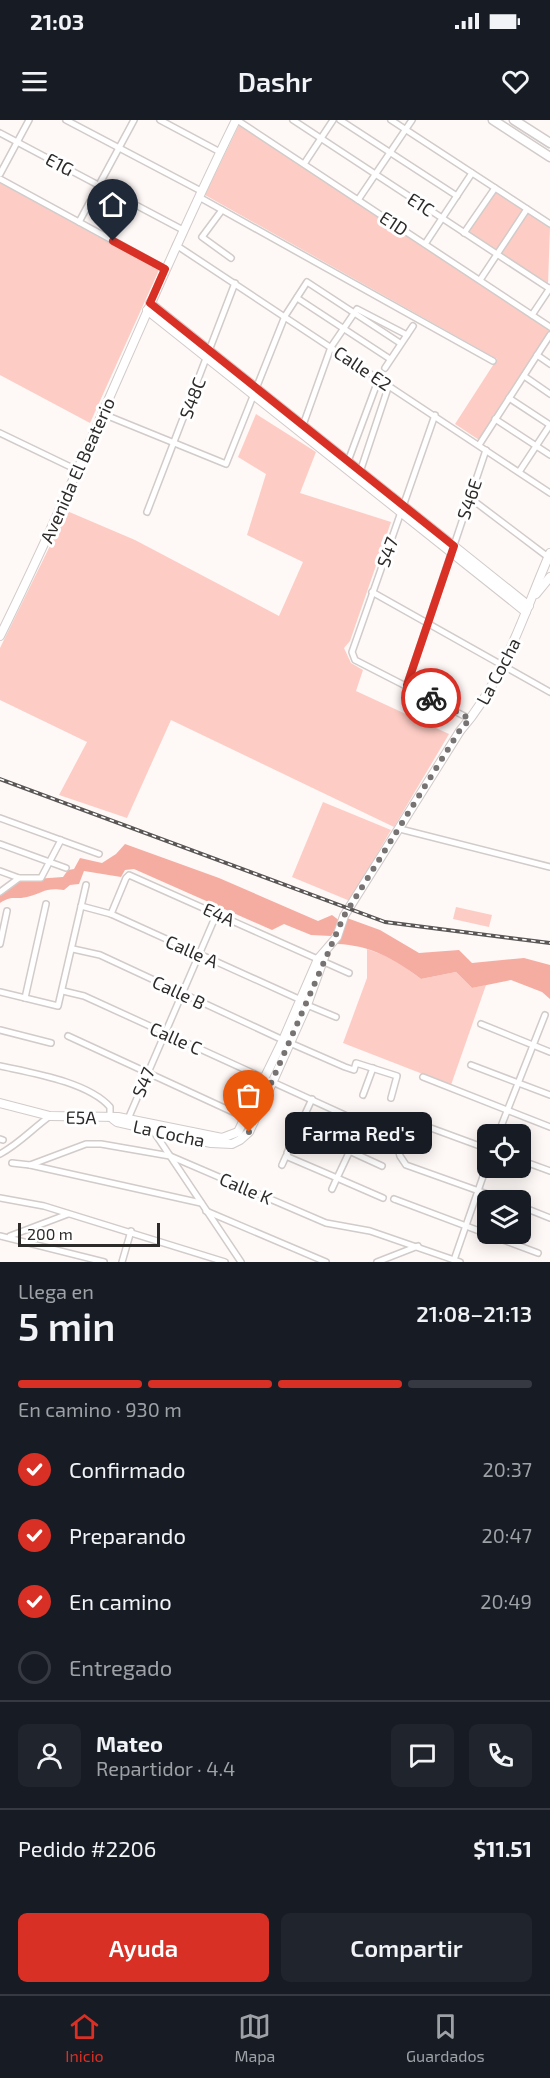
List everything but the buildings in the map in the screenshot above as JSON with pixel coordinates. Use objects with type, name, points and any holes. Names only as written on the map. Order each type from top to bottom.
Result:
[{"type":"main road","points":[[493,120],[550,157]]},
{"type":"main road","points":[[514,120],[550,143]]},
{"type":"street","points":[[0,174],[29,120]]},
{"type":"street","points":[[66,120],[493,362]]},
{"type":"street","points":[[79,222],[134,120]]},
{"type":"street","points":[[160,120],[220,152]]},
{"type":"street","name":"Avenida El Beaterio","points":[[0,636],[79,471],[176,244],[237,120]]},
{"type":"street","name":"E1D","points":[[237,120],[550,327]]},
{"type":"street","name":"E1C","points":[[293,120],[550,288]]},
{"type":"street","points":[[304,164],[333,120]]},
{"type":"street","points":[[340,120],[457,196]]},
{"type":"street","points":[[391,120],[550,224]]},
{"type":"street","points":[[358,200],[412,120]]},
{"type":"street","name":"E1G","points":[[0,133],[183,230]]},
{"type":"street","points":[[424,244],[472,173]]},
{"type":"street","points":[[0,179],[165,269]]},
{"type":"street","points":[[464,233],[495,188]]},
{"type":"street","points":[[480,280],[527,209]]},
{"type":"street","points":[[222,210],[202,237],[231,258]]},
{"type":"street","name":"Calle E2","points":[[176,244],[550,493]]},
{"type":"street","points":[[103,414],[226,464],[285,316],[309,282],[400,343]]},
{"type":"street","name":"S48C","points":[[147,512],[235,283]]},
{"type":"street","points":[[532,315],[550,288]]},
{"type":"street","points":[[297,298],[390,359]]},
{"type":"street","points":[[149,306],[453,549],[529,606]]},
{"type":"street","points":[[302,428],[332,347],[357,309],[361,309],[406,335]]},
{"type":"street","points":[[385,368],[413,326]]},
{"type":"street","points":[[479,445],[550,336]]},
{"type":"street","points":[[537,355],[550,363]]},
{"type":"street","points":[[524,376],[550,394]]},
{"type":"street","points":[[347,465],[379,378]]},
{"type":"street","points":[[359,474],[389,385]]},
{"type":"street","points":[[509,398],[550,425],[519,472]]},
{"type":"street","name":"S47","points":[[407,685],[355,660],[352,656],[372,592],[435,415]]},
{"type":"street","points":[[495,419],[550,455]]},
{"type":"street","points":[[0,433],[79,471]]},
{"type":"street","name":"S46E","points":[[407,685],[486,450]]},
{"type":"street","points":[[470,498],[549,555]]},
{"type":"street","name":"La Cocha","points":[[111,1119],[128,1119],[211,1143],[232,1144],[249,1132],[269,1080],[326,952],[340,930],[342,921],[460,730],[470,719],[505,665],[549,555]]},
{"type":"street","name":"La Cocha","points":[[529,606],[550,577]]},
{"type":"street","points":[[372,592],[550,692]]},
{"type":"street","points":[[407,685],[470,719]]},
{"type":"street","points":[[0,818],[99,854]]},
{"type":"street","points":[[400,829],[550,867]]},
{"type":"street","points":[[0,872],[19,878],[41,878],[61,840]]},
{"type":"street","points":[[0,844],[66,868]]},
{"type":"street","name":"E4A","points":[[111,914],[129,875],[349,973]]},
{"type":"street","points":[[0,892],[19,878]]},
{"type":"street","points":[[0,993],[56,1007],[63,992],[86,885]]},
{"type":"street","points":[[25,998],[46,904]]},
{"type":"street","name":"Calle A","points":[[81,906],[111,914],[336,1017]]},
{"type":"street","points":[[0,944],[7,911]]},
{"type":"street","name":"S47","points":[[128,1119],[164,1033],[201,955],[217,913]]},
{"type":"street","name":"Calle B","points":[[73,949],[100,955],[345,1067],[354,1070],[356,1064],[373,1068]]},
{"type":"street","name":"Calle C","points":[[63,992],[84,996],[395,1138]]},
{"type":"street","points":[[502,1124],[545,1015]]},
{"type":"street","points":[[481,1024],[550,1052]]},
{"type":"street","points":[[0,1030],[51,1043]]},
{"type":"street","points":[[68,1036],[246,1118]]},
{"type":"street","points":[[471,1065],[550,1095]]},
{"type":"street","points":[[0,1066],[54,1078],[96,1096],[110,1107],[111,1119]]},
{"type":"street","points":[[363,1095],[373,1068],[397,1076],[391,1098]]},
{"type":"street","points":[[423,1077],[550,1127]]},
{"type":"street","name":"La Cocha","points":[[111,1119],[117,1122],[222,1137],[238,1132],[269,1080]]},
{"type":"street","points":[[282,1165],[312,1099]]},
{"type":"street","name":"E5A","points":[[0,1103],[50,1116],[111,1119]]},
{"type":"street","points":[[32,1112],[36,1122],[33,1128]]},
{"type":"street","points":[[0,1154],[18,1145],[33,1128],[50,1116]]},
{"type":"street","points":[[477,1145],[409,1120],[403,1121],[395,1138],[400,1156],[406,1165],[477,1190]]},
{"type":"street","points":[[332,1190],[363,1123]]},
{"type":"street","points":[[150,1126],[241,1262]]},
{"type":"street","points":[[299,1128],[382,1166]]},
{"type":"street","name":"Calle K","points":[[30,1165],[86,1144],[101,1144],[170,1156],[326,1222],[370,1231],[457,1261]]},
{"type":"street","points":[[286,1156],[383,1198]]},
{"type":"street","name":"Calle K","points":[[12,1163],[201,1203]]},
{"type":"street","points":[[531,1164],[550,1171]]},
{"type":"street","points":[[457,1261],[464,1224],[482,1178]]},
{"type":"street","points":[[0,1198],[70,1213],[225,1262]]},
{"type":"street","points":[[394,1199],[538,1253]]},
{"type":"street","points":[[531,1210],[550,1218]]},
{"type":"street","points":[[207,1211],[326,1262]]},
{"type":"street","points":[[8,1236],[70,1213]]},
{"type":"street","points":[[122,1262],[130,1231]]},
{"type":"street","points":[[0,1236],[8,1236],[104,1262]]},
{"type":"street","points":[[377,1262],[418,1246]]},
{"type":"shaded area","points":[[239,125],[550,329],[479,440],[455,424],[497,359],[205,195]]},
{"type":"shaded area","points":[[0,183],[159,270],[90,423],[0,375]]},
{"type":"shaded area","points":[[495,191],[523,210],[497,250],[467,231]]},
{"type":"shaded area","points":[[527,212],[550,227],[548,285],[500,253]]},
{"type":"shaded area","points":[[256,414],[316,452],[300,493],[391,522],[350,641],[344,648],[351,663],[363,670],[356,691],[449,734],[394,827],[171,720],[127,818],[59,795],[87,742],[0,700],[0,648],[67,511],[135,540],[279,616],[303,562],[247,535],[266,474],[238,457]]},
{"type":"shaded area","points":[[323,802],[391,830],[350,901],[292,877]]},
{"type":"shaded area","points":[[125,844],[219,878],[318,921],[332,915],[340,921],[331,936],[311,935],[284,924],[272,930],[134,869],[125,870],[121,877],[84,871],[79,884],[70,885],[64,890],[48,890],[0,903],[0,894],[21,880],[63,877],[68,870],[74,869],[80,858],[102,863],[116,854]]},
{"type":"shaded area","points":[[456,907],[492,915],[489,927],[453,919]]},
{"type":"shaded area","points":[[347,918],[380,930],[419,953],[459,950],[472,963],[524,958],[550,965],[550,999],[542,992],[511,980],[472,988],[456,972],[421,979],[382,954],[360,947],[337,944]]},
{"type":"shaded area","points":[[367,949],[394,959],[421,979],[456,972],[472,988],[486,985],[451,1085],[343,1043],[367,978]]},
{"type":"railway","points":[[0,779],[385,922],[550,943]]},
{"type":"way so far","points":[[249,1132],[307,1005],[325,962],[326,952],[337,937],[344,916],[460,730],[470,719],[431,698]]},
{"type":"place","name":"Farma Red's","points":[[249,1132]]},
{"type":"route","points":[[113,241],[165,269],[150,303],[454,546],[407,685],[431,698]]}]
